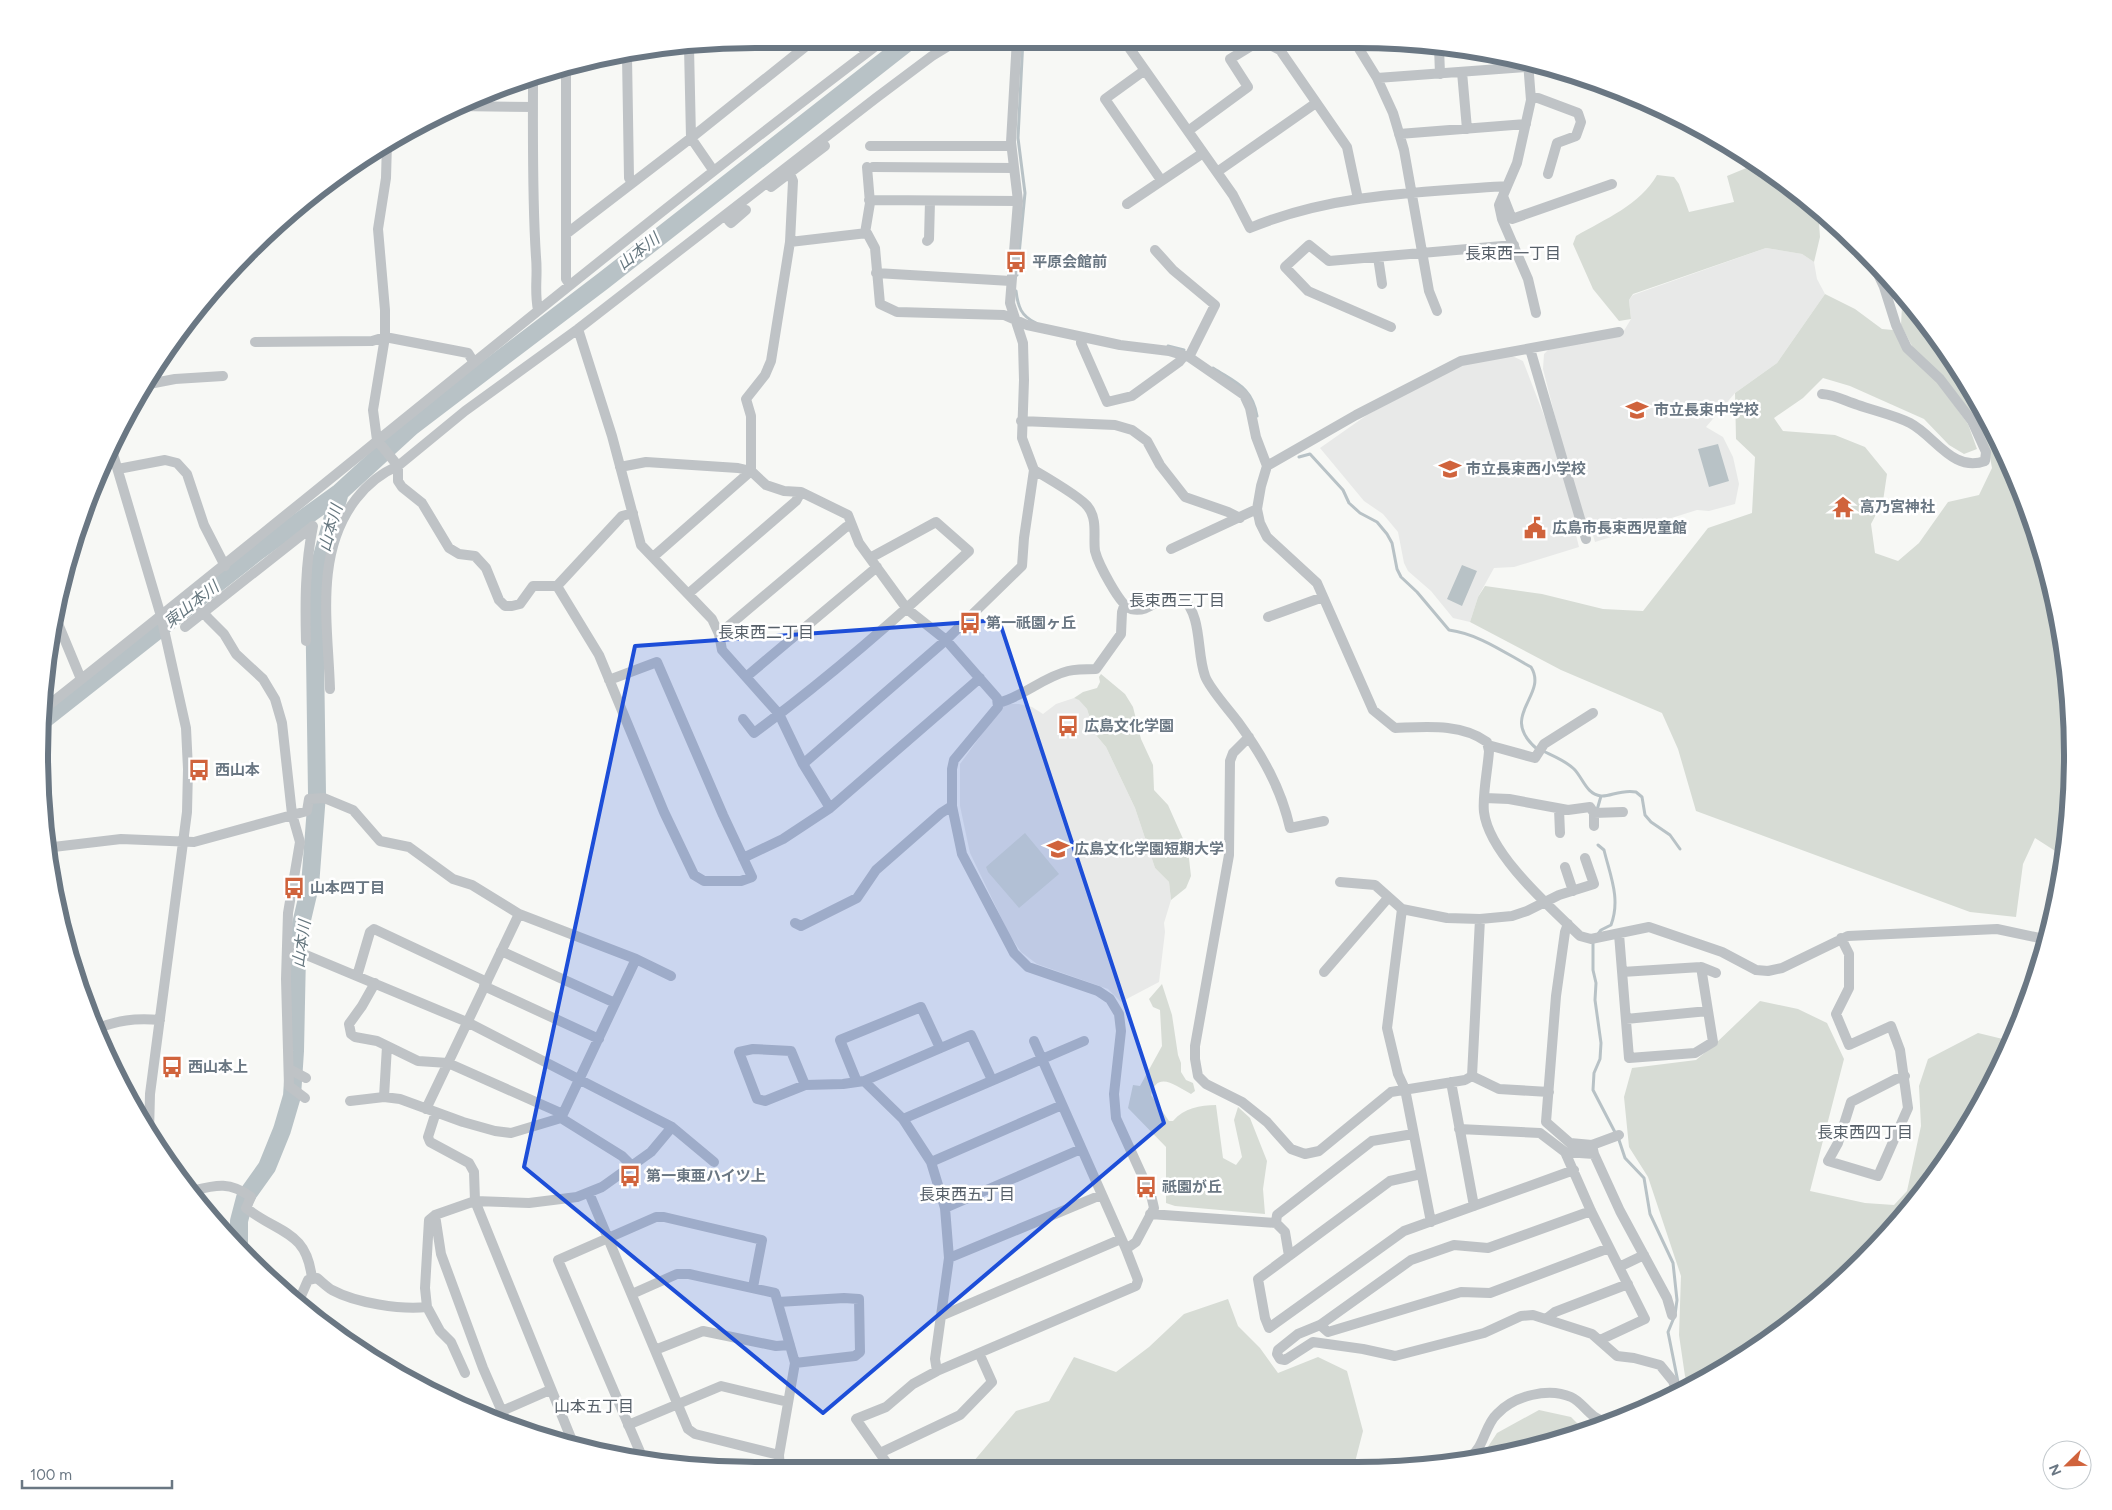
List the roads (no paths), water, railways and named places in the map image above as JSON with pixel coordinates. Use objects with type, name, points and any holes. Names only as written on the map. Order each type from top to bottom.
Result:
[{"type":"street","points":[[566,234],[805,47]]},
{"type":"street","points":[[862,47],[866,53]]},
{"type":"street","points":[[50,704],[162,618],[473,361],[713,170],[874,47]]},
{"type":"street","points":[[330,689],[327,573],[333,541],[347,510],[373,481],[387,470],[398,466],[465,411],[742,207],[876,98],[947,47]]},
{"type":"street","points":[[803,764],[946,640],[1022,566],[1034,470],[1022,438],[1023,343],[1010,303],[1010,281],[1018,201],[1011,146],[1017,47]]},
{"type":"street","points":[[1129,47],[1233,195],[1250,228],[1270,220],[1358,199],[1411,193],[1505,191]]},
{"type":"street","points":[[1188,131],[1248,88],[1230,59],[1250,47]]},
{"type":"street","points":[[1274,47],[1280,50],[1347,146],[1358,199]]},
{"type":"street","points":[[1358,47],[1378,78],[1393,113],[1404,150],[1429,291],[1438,311]]},
{"type":"street","points":[[689,51],[691,138],[713,170]]},
{"type":"street","points":[[1438,53],[1440,74]]},
{"type":"street","points":[[627,59],[629,178],[632,183]]},
{"type":"street","points":[[1378,78],[1440,74],[1514,66]]},
{"type":"street","points":[[1528,69],[1530,98],[1526,124],[1517,163],[1499,205],[1502,219],[1528,279],[1536,313]]},
{"type":"street","points":[[1145,70],[1105,99],[1161,180]]},
{"type":"street","points":[[1462,72],[1467,129]]},
{"type":"street","points":[[566,74],[566,279],[570,285]]},
{"type":"street","points":[[533,84],[532,185],[537,260],[534,294],[538,310]]},
{"type":"street","points":[[729,221],[731,223],[741,207],[790,174],[872,109],[876,98]]},
{"type":"street","points":[[1530,98],[1538,98],[1578,113],[1581,122],[1576,136],[1557,143],[1548,174]]},
{"type":"street","points":[[481,102],[533,107]]},
{"type":"street","points":[[1217,172],[1316,102]]},
{"type":"street","points":[[1399,134],[1526,124]]},
{"type":"street","points":[[870,146],[1011,146]]},
{"type":"street","points":[[387,151],[386,178],[378,229],[385,310],[384,337],[372,410],[377,440],[398,466],[398,481],[402,487],[422,503],[449,548],[459,554],[476,556],[486,568],[499,600],[505,606],[520,604],[533,586],[557,586],[622,516],[633,513]]},
{"type":"street","points":[[1127,204],[1203,153]]},
{"type":"street","points":[[865,233],[870,200],[870,167],[1014,168]]},
{"type":"street","points":[[653,557],[751,471],[751,416],[746,399],[765,375],[772,361],[790,242],[792,181],[790,174]]},
{"type":"street","points":[[1505,191],[1512,220],[1612,184]]},
{"type":"street","points":[[870,200],[1018,201]]},
{"type":"street","points":[[927,241],[929,239],[930,201]]},
{"type":"street","points":[[790,242],[867,233],[875,248],[880,304],[897,312],[1004,314],[1027,325],[1120,345],[1169,351],[1187,357],[1244,395],[1250,408],[1256,437],[1267,466],[1257,510],[1260,523],[1267,537],[1316,583],[1373,710],[1395,728],[1437,726],[1478,735],[1487,742],[1484,812],[1492,838],[1508,863],[1580,936],[1590,939],[1649,928],[1722,952],[1756,970],[1768,971],[1782,968],[1848,936],[1997,929],[2040,938]]},
{"type":"street","points":[[1391,327],[1308,292],[1285,268],[1309,246],[1329,261],[1514,245]]},
{"type":"street","points":[[1081,337],[1081,343],[1107,402],[1132,396],[1187,357],[1216,305],[1173,270],[1155,250]]},
{"type":"street","points":[[1378,257],[1382,284]]},
{"type":"street","points":[[876,273],[1010,281]]},
{"type":"street","points":[[1822,394],[1834,395],[1911,424],[1943,452],[1962,462],[1977,464],[1985,461],[1986,452],[1972,421],[1940,379],[1907,348],[1896,325],[1881,280]]},
{"type":"street","points":[[578,329],[641,545],[712,619],[719,634],[722,650],[779,714],[803,764],[830,808]]},
{"type":"street","points":[[1267,466],[1356,414],[1460,361],[1619,332]]},
{"type":"street","points":[[255,342],[372,341],[384,337],[468,353],[473,361]]},
{"type":"street","points":[[1530,349],[1586,540]]},
{"type":"street","points":[[156,380],[223,376]]},
{"type":"street","points":[[1021,421],[1115,425],[1132,430],[1147,441],[1160,465],[1185,497],[1240,518]]},
{"type":"street","points":[[113,457],[162,618],[186,728],[188,769],[187,812],[150,1094],[149,1119]]},
{"type":"street","points":[[118,469],[165,460],[177,463],[187,474],[204,525],[225,566]]},
{"type":"street","points":[[620,468],[646,462],[738,468],[751,471],[766,485],[784,491],[801,492],[848,515],[860,543],[907,609],[946,640],[980,678],[998,703],[998,707],[954,760],[952,768],[952,806],[962,854],[1014,953],[1028,967],[1098,991],[1110,999],[1119,1014],[1121,1031],[1114,1094],[1116,1118],[1151,1195],[1154,1208],[1136,1242],[1123,1244],[941,1316]]},
{"type":"street","points":[[1034,470],[1088,506],[1094,519],[1096,553],[1118,599],[1124,606],[1131,609],[1142,609],[1154,605],[1169,596],[1182,597],[1188,603],[1200,639],[1206,679],[1249,737],[1266,766],[1284,802],[1290,828],[1324,821]]},
{"type":"street","points":[[688,594],[796,502],[801,492]]},
{"type":"street","points":[[1171,549],[1257,510]]},
{"type":"street","points":[[743,719],[754,733],[907,609],[969,551],[936,522],[870,558]]},
{"type":"street","points":[[719,634],[846,527],[852,525]]},
{"type":"street","points":[[185,627],[203,610],[313,526],[308,550],[306,641]]},
{"type":"street","points":[[746,677],[876,567]]},
{"type":"street","points":[[557,586],[599,655],[609,680],[664,812],[694,875],[704,881],[741,881],[752,876],[657,662],[609,680]]},
{"type":"street","points":[[1268,617],[1323,597]]},
{"type":"street","points":[[183,599],[203,610],[224,634],[236,654],[263,679],[275,699],[282,723],[292,814],[300,842],[288,913],[286,979],[289,1086],[305,1098]]},
{"type":"street","points":[[998,703],[1012,700],[1044,681],[1066,671],[1096,669],[1121,634],[1124,606]]},
{"type":"street","points":[[60,626],[81,679]]},
{"type":"street","points":[[743,858],[783,839],[830,808],[980,678]]},
{"type":"street","points":[[1488,745],[1535,758],[1544,744],[1593,714]]},
{"type":"street","points":[[1249,737],[1233,753],[1230,761],[1229,855],[1195,1046],[1194,1059],[1198,1076],[1206,1084],[1242,1102],[1267,1122],[1291,1149],[1305,1154],[1319,1151],[1391,1092],[1465,1080],[1472,1076]]},
{"type":"street","points":[[54,847],[121,838],[194,842],[308,811],[309,799],[324,798],[353,810],[380,841],[409,847],[453,879],[472,885],[520,914],[636,959],[671,976]]},
{"type":"street","points":[[1485,798],[1509,799],[1559,809],[1590,807],[1594,812],[1594,826]]},
{"type":"street","points":[[795,924],[801,926],[857,898],[876,870],[941,813],[952,806]]},
{"type":"street","points":[[1559,809],[1560,833]]},
{"type":"street","points":[[1594,812],[1623,812]]},
{"type":"street","points":[[1340,882],[1375,885],[1402,909],[1447,918],[1480,919],[1512,916],[1573,890],[1594,884],[1585,858]]},
{"type":"street","points":[[1565,868],[1573,890]]},
{"type":"street","points":[[1324,972],[1388,898]]},
{"type":"street","points":[[1402,909],[1387,1028],[1398,1074],[1405,1089],[1430,1222]]},
{"type":"street","points":[[520,914],[448,1063],[431,1111],[428,1137],[430,1142],[469,1163],[474,1172],[475,1201],[570,1438]]},
{"type":"street","points":[[1472,1076],[1480,919]]},
{"type":"street","points":[[1568,924],[1565,932],[1556,996],[1546,1122],[1570,1143],[1593,1150],[1620,1211],[1668,1298],[1672,1315]]},
{"type":"street","points":[[357,976],[370,932],[374,930],[599,1039]]},
{"type":"street","points":[[1619,934],[1629,1058],[1695,1052],[1712,1042],[1701,967]]},
{"type":"street","points":[[1842,938],[1849,954],[1849,988],[1836,1014],[1849,1045],[1890,1026],[1900,1050],[1905,1076],[1908,1108],[1878,1176],[1828,1161],[1838,1143],[1851,1102],[1905,1076]]},
{"type":"street","points":[[287,947],[467,1022],[672,1127],[714,1162]]},
{"type":"street","points":[[501,951],[615,1003]]},
{"type":"street","points":[[350,1101],[384,1097],[400,1099],[495,1131],[511,1133],[562,1116],[636,959]]},
{"type":"street","points":[[1622,972],[1701,967],[1716,974]]},
{"type":"street","points":[[375,983],[349,1024],[351,1034],[355,1037],[377,1040],[418,1061],[448,1063],[562,1116],[622,1156],[632,1166]]},
{"type":"street","points":[[937,1371],[935,1359],[949,1258],[946,1208],[931,1162],[903,1119],[860,1082],[840,1040],[921,1007],[940,1048]]},
{"type":"street","points":[[1626,1019],[1708,1011]]},
{"type":"street","points":[[101,1027],[132,1018],[160,1020]]},
{"type":"street","points":[[805,1085],[791,1051],[753,1049],[739,1052],[757,1099],[765,1101],[805,1085],[860,1082],[971,1035],[992,1080]]},
{"type":"street","points":[[887,1462],[856,1419],[886,1407],[914,1384],[937,1371],[1136,1286],[1138,1280],[1034,1040]]},
{"type":"street","points":[[903,1119],[1084,1041]]},
{"type":"street","points":[[384,1097],[387,1046]]},
{"type":"street","points":[[288,1069],[306,1078]]},
{"type":"street","points":[[1472,1076],[1499,1089],[1548,1092]]},
{"type":"street","points":[[1451,1082],[1474,1206]]},
{"type":"street","points":[[931,1162],[1062,1105]]},
{"type":"street","points":[[465,1373],[451,1342],[440,1331],[427,1307],[425,1288],[429,1220],[435,1215],[475,1201],[529,1203],[577,1197],[602,1187],[651,1152],[672,1127]]},
{"type":"street","points":[[1459,1129],[1540,1133],[1565,1152],[1591,1211],[1645,1319],[1600,1340]]},
{"type":"street","points":[[1276,1223],[1277,1215],[1372,1141],[1413,1134]]},
{"type":"street","points":[[1565,1152],[1593,1150],[1616,1136]]},
{"type":"street","points":[[946,1208],[1081,1149]]},
{"type":"street","points":[[1420,1174],[1390,1181],[1258,1279],[1265,1318],[1269,1328],[1404,1231],[1574,1170]]},
{"type":"street","points":[[198,1190],[213,1186],[232,1186],[239,1188],[251,1197],[246,1208],[262,1221],[287,1232],[302,1246],[310,1264],[312,1279]]},
{"type":"street","points":[[589,1192],[688,1428],[695,1434],[779,1455]]},
{"type":"street","points":[[949,1258],[1101,1195]]},
{"type":"street","points":[[1591,1211],[1488,1248],[1454,1245],[1411,1260],[1320,1325],[1298,1334],[1278,1350],[1277,1354],[1280,1359],[1285,1360],[1313,1342],[1363,1348],[1395,1356],[1484,1333],[1521,1316],[1533,1315],[1592,1334],[1617,1356],[1634,1358],[1660,1365],[1673,1381],[1675,1387]]},
{"type":"street","points":[[1150,1214],[1276,1223],[1285,1232],[1290,1256]]},
{"type":"street","points":[[435,1215],[441,1254],[483,1368],[504,1416]]},
{"type":"street","points":[[639,1452],[558,1260],[656,1217],[664,1217],[762,1240],[753,1288]]},
{"type":"street","points":[[1320,1325],[1328,1332],[1461,1292],[1490,1293],[1609,1248]]},
{"type":"street","points":[[1619,1267],[1644,1255]]},
{"type":"street","points":[[632,1294],[677,1274],[689,1274],[775,1293],[795,1363],[779,1455],[780,1462]]},
{"type":"street","points":[[301,1297],[308,1280],[317,1278],[332,1290],[351,1297],[393,1307],[427,1307]]},
{"type":"street","points":[[1546,1319],[1554,1312],[1628,1284]]},
{"type":"street","points":[[778,1302],[844,1298],[858,1299],[860,1352],[855,1356],[795,1363]]},
{"type":"street","points":[[655,1350],[703,1330],[776,1346],[790,1345]]},
{"type":"street","points":[[880,1452],[960,1415],[992,1382],[979,1353]]},
{"type":"street","points":[[628,1425],[720,1386],[788,1402]]},
{"type":"street","points":[[502,1411],[550,1390]]},
{"type":"street","points":[[1475,1452],[1496,1414],[1519,1399],[1536,1394],[1562,1393],[1573,1398],[1593,1416],[1600,1419]]},
{"type":"waterway","name":"山本川","points":[[49,716],[257,552],[340,492],[411,427],[603,281],[902,47]]},
{"type":"waterway","points":[[1017,275],[1025,193],[1018,138],[1023,47]]},
{"type":"waterway","points":[[1016,291],[1021,310],[1036,323]]},
{"type":"waterway","points":[[1168,346],[1184,350]]},
{"type":"waterway","points":[[1213,368],[1236,382],[1247,392],[1255,406],[1257,416]]},
{"type":"waterway","points":[[1299,457],[1310,454],[1343,490],[1349,503],[1360,513],[1377,522],[1392,543],[1397,569],[1401,577],[1417,592],[1449,630],[1481,640],[1531,667],[1535,677],[1534,687],[1522,716],[1522,726],[1526,737],[1537,749]]},
{"type":"waterway","name":"山本川","points":[[239,1238],[239,1221],[245,1198],[267,1167],[282,1130],[292,1096],[297,954],[301,924],[310,886],[317,794],[314,585],[340,492]]},
{"type":"waterway","points":[[1543,751],[1571,766],[1588,789],[1596,795],[1604,796],[1631,791],[1636,792],[1642,797],[1645,815],[1651,822],[1670,835],[1680,849]]},
{"type":"waterway","points":[[1597,810],[1601,796]]},
{"type":"waterway","points":[[1598,845],[1604,850],[1614,887],[1615,906],[1611,925],[1601,930],[1598,934]]},
{"type":"waterway","points":[[1593,942],[1593,970],[1596,983],[1595,1000],[1601,1043],[1600,1059],[1594,1073],[1593,1090],[1619,1140],[1625,1158],[1644,1178],[1650,1214],[1673,1263],[1677,1300],[1675,1315],[1668,1332],[1678,1382]]},
{"type":"place","name":"平原会館前","points":[[1016,262]]},
{"type":"place","name":"市立長束中学校","points":[[1637,410]]},
{"type":"place","name":"市立長束西小学校","points":[[1450,469]]},
{"type":"place","name":"高乃宮神社","points":[[1843,507]]},
{"type":"place","name":"広島市長束西児童館","points":[[1535,528]]},
{"type":"place","name":"第一祇園ヶ丘","points":[[970,623]]},
{"type":"place","name":"広島文化学園","points":[[1068,726]]},
{"type":"place","name":"西山本","points":[[199,770]]},
{"type":"place","name":"広島文化学園短期大学","points":[[1058,849]]},
{"type":"place","name":"山本四丁目","points":[[294,888]]},
{"type":"place","name":"西山本上","points":[[172,1067]]},
{"type":"place","name":"第一東亜ハイツ上","points":[[630,1176]]},
{"type":"place","name":"祇園が丘","points":[[1146,1187]]},
{"type":"district","name":"長束西一丁目","points":[[1513,253]]},
{"type":"district","name":"長束西三丁目","points":[[1177,600]]},
{"type":"district","name":"長束西二丁目","points":[[766,632]]},
{"type":"district","name":"長束西四丁目","points":[[1865,1132]]},
{"type":"district","name":"長束西五丁目","points":[[967,1194]]},
{"type":"district","name":"山本五丁目","points":[[594,1406]]},
{"type":"water label","name":"東山本川","points":[[191,604]]}]
